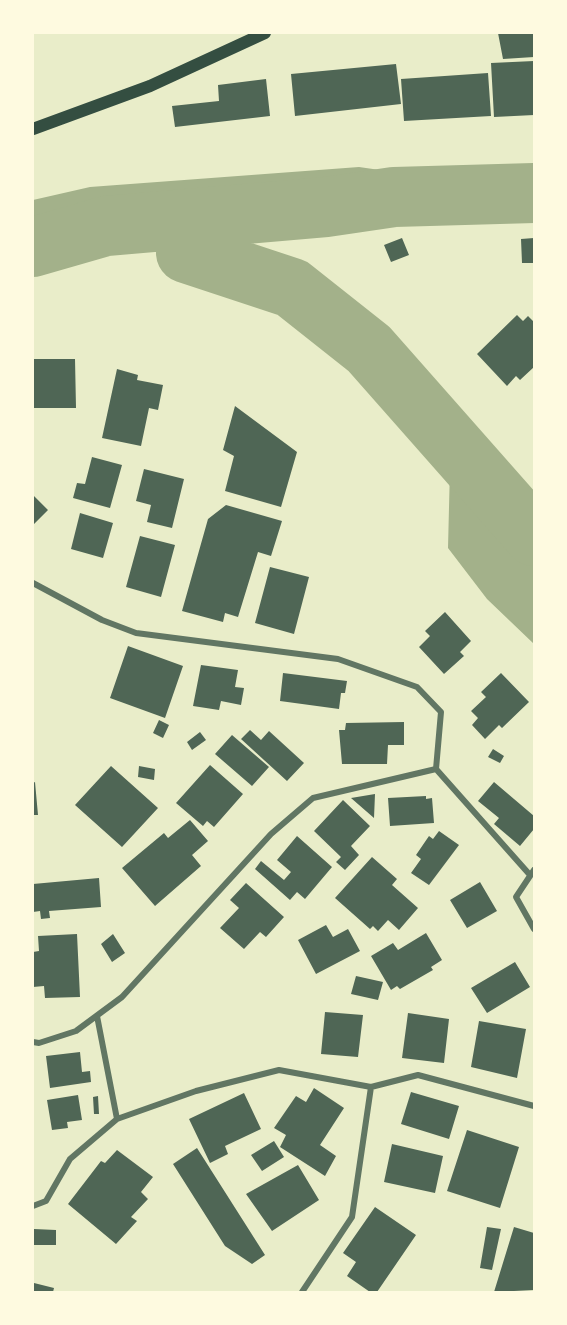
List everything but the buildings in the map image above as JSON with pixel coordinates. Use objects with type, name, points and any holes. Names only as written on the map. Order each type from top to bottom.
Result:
[{"type":"main road","points":[[33,129],[150,86],[265,33]]},
{"type":"street","points":[[33,583],[102,620],[136,633],[338,659],[417,687],[441,712],[436,769],[532,873],[516,897],[534,929]]},
{"type":"street","points":[[33,1042],[39,1043],[76,1031],[122,997],[271,834],[313,798],[436,769]]},
{"type":"street","points":[[97,1016],[117,1119]]},
{"type":"street","points":[[33,1206],[46,1200],[70,1159],[117,1119],[196,1091],[279,1070],[371,1087],[418,1075],[534,1106]]},
{"type":"street","points":[[302,1292],[352,1217],[371,1087]]},
{"type":"shaded area","points":[[359,167],[491,186],[361,179],[278,187],[265,193],[147,211],[198,246],[381,339],[462,427],[488,518],[534,557],[534,644],[487,599],[448,548],[450,467],[384,358],[309,309],[197,264],[82,223],[33,227],[33,200],[90,187]]},
{"type":"waterway","points":[[33,247],[106,226],[326,207],[394,197],[534,193]]},
{"type":"waterway","points":[[186,253],[292,288],[369,349],[534,536]]}]
